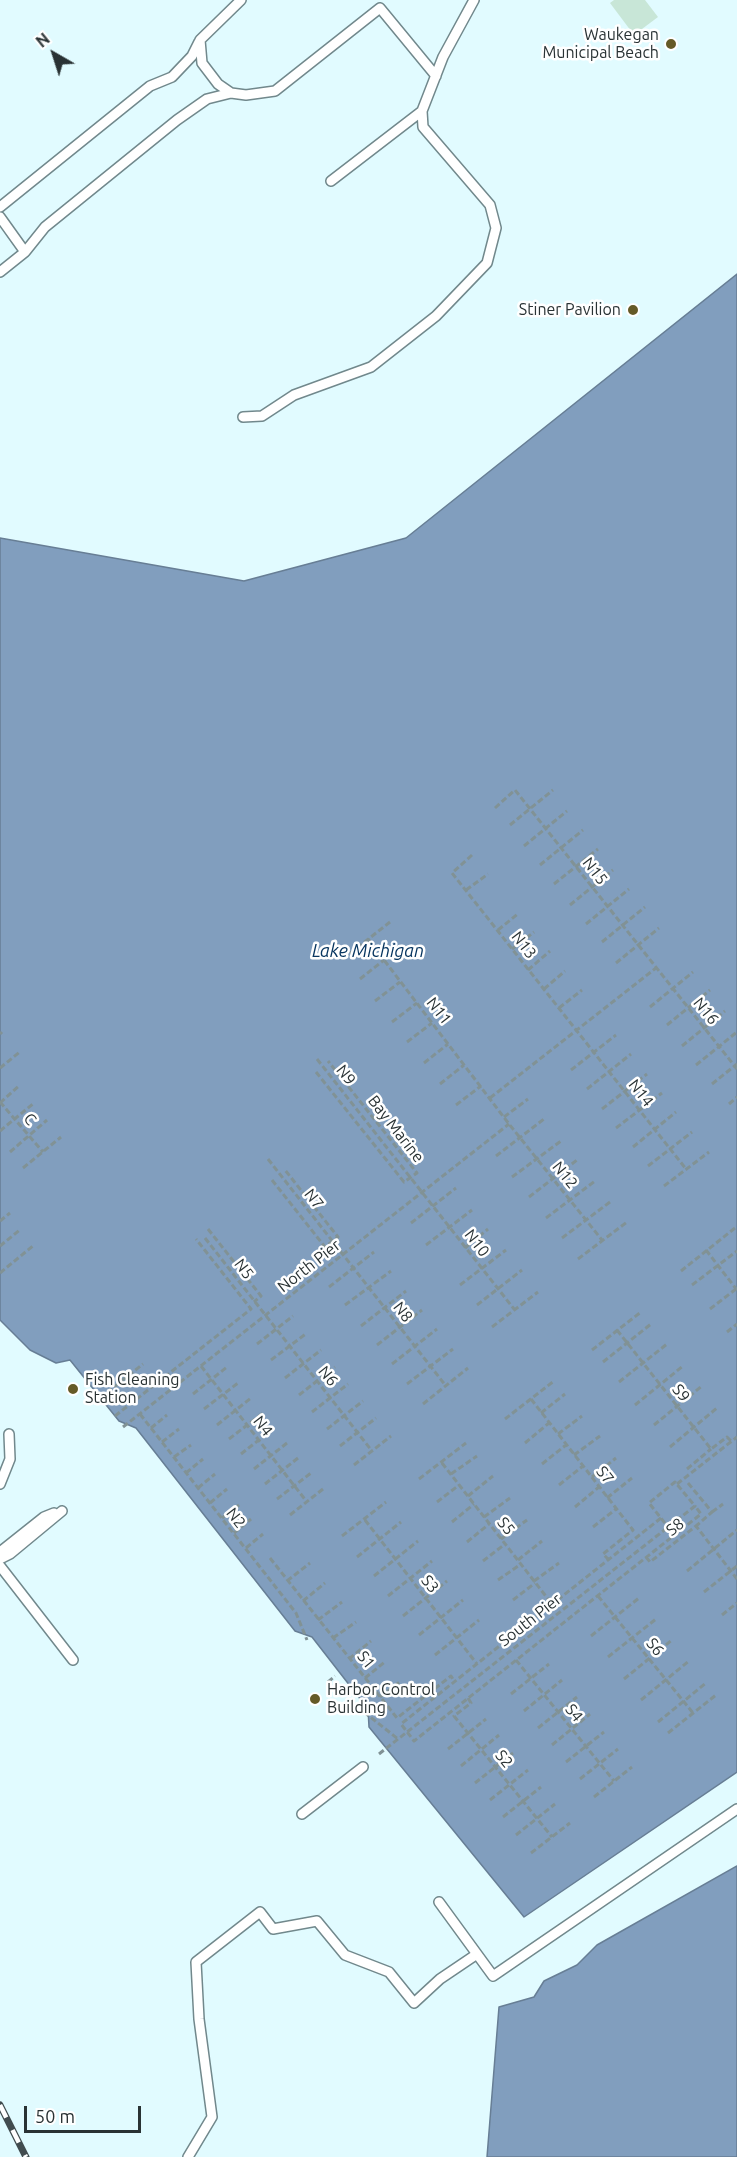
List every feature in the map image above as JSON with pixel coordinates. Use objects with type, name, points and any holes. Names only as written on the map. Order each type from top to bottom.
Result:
[{"type":"lane","points":[[0,207],[150,86],[172,77],[192,57],[200,40],[241,0]]},
{"type":"lane","points":[[243,417],[262,416],[294,395],[371,367],[436,316],[486,263],[496,228],[490,205],[423,126],[422,111],[436,76],[474,0]]},
{"type":"lane","points":[[0,272],[25,252],[45,227],[207,99],[231,93],[246,95],[275,91],[380,8],[436,76]]},
{"type":"lane","points":[[200,40],[202,63],[218,84],[231,93]]},
{"type":"lane","points":[[331,181],[422,111]]},
{"type":"lane","points":[[0,217],[25,252]]},
{"type":"lane","points":[[0,1484],[10,1459],[9,1434]]},
{"type":"lane","points":[[0,1552],[44,1517],[62,1510],[10,1554],[0,1559]]},
{"type":"lane","points":[[0,1566],[73,1660]]},
{"type":"lane","points":[[302,1814],[363,1767]]},
{"type":"lane","points":[[439,1902],[493,1976],[737,1809]]},
{"type":"lane","points":[[188,2157],[212,2117],[199,2019],[196,1962],[260,1912],[273,1929],[317,1921],[345,1955],[389,1972],[414,2003],[440,1979],[477,1954]]},
{"type":"path","name":"N15","points":[[495,808],[515,790],[656,968]]},
{"type":"path","points":[[510,825],[553,790]]},
{"type":"path","points":[[524,846],[567,811]]},
{"type":"path","points":[[540,865],[583,830]]},
{"type":"path","points":[[554,884],[598,849]]},
{"type":"path","name":"N13","points":[[472,855],[452,873],[577,1031]]},
{"type":"path","points":[[570,905],[613,870]]},
{"type":"path","points":[[466,890],[488,874]]},
{"type":"path","points":[[586,924],[629,889]]},
{"type":"path","points":[[602,942],[645,908]]},
{"type":"path","points":[[498,930],[519,914]]},
{"type":"path","points":[[343,959],[390,922]]},
{"type":"path","points":[[616,963],[659,928]]},
{"type":"path","points":[[512,949],[534,932]]},
{"type":"path","name":"N11","points":[[368,939],[504,1117]]},
{"type":"path","points":[[528,970],[550,951]]},
{"type":"path","points":[[360,979],[384,960]]},
{"type":"path","points":[[490,1098],[656,968]]},
{"type":"path","name":"N16","points":[[656,968],[737,1069]]},
{"type":"path","points":[[544,989],[565,971]]},
{"type":"path","points":[[650,1007],[693,972]]},
{"type":"path","points":[[375,1001],[400,982]]},
{"type":"path","points":[[559,1008],[582,990]]},
{"type":"path","points":[[667,1026],[710,990]]},
{"type":"path","points":[[392,1022],[417,1003]]},
{"type":"path","points":[[682,1046],[725,1011]]},
{"type":"path","points":[[407,1042],[432,1023]]},
{"type":"path","name":"N14","points":[[577,1031],[686,1169]]},
{"type":"path","points":[[696,1065],[737,1032]]},
{"type":"path","points":[[571,1070],[616,1035]]},
{"type":"path","points":[[424,1063],[448,1044]]},
{"type":"path","points":[[0,1068],[21,1052]]},
{"type":"path","points":[[587,1089],[631,1054]]},
{"type":"path","name":"N9","points":[[318,1059],[421,1192]]},
{"type":"path","name":"Bay Marine","points":[[316,1072],[404,1182],[417,1173],[328,1061]]},
{"type":"path","points":[[712,1084],[737,1064]]},
{"type":"path","points":[[440,1084],[464,1065]]},
{"type":"path","points":[[602,1109],[647,1074]]},
{"type":"path","points":[[0,1102],[20,1085]]},
{"type":"path","points":[[456,1105],[481,1086]]},
{"type":"path","points":[[616,1128],[662,1093]]},
{"type":"path","points":[[729,1104],[737,1098]]},
{"type":"path","points":[[504,1117],[528,1099]]},
{"type":"path","name":"C","points":[[0,1102],[43,1152]]},
{"type":"path","points":[[0,1131],[34,1103]]},
{"type":"path","points":[[633,1147],[676,1112]]},
{"type":"path","name":"N12","points":[[504,1117],[602,1240]]},
{"type":"path","points":[[496,1156],[544,1119]]},
{"type":"path","points":[[10,1152],[47,1120]]},
{"type":"path","name":"North Pier","points":[[123,1427],[509,1124]]},
{"type":"path","points":[[648,1166],[692,1132]]},
{"type":"path","points":[[23,1168],[61,1137]]},
{"type":"path","points":[[512,1177],[561,1141]]},
{"type":"path","points":[[664,1186],[709,1152]]},
{"type":"path","name":"N7","points":[[268,1159],[341,1254]]},
{"type":"path","points":[[529,1197],[577,1160]]},
{"type":"path","points":[[272,1180],[325,1247],[338,1237],[285,1170]]},
{"type":"path","points":[[546,1218],[595,1181]]},
{"type":"path","points":[[411,1223],[456,1188]]},
{"type":"path","name":"N10","points":[[421,1192],[514,1309]]},
{"type":"path","points":[[562,1238],[610,1202]]},
{"type":"path","points":[[426,1245],[472,1210]]},
{"type":"path","points":[[0,1221],[10,1213]]},
{"type":"path","points":[[578,1259],[627,1222]]},
{"type":"path","points":[[681,1271],[735,1228]]},
{"type":"path","points":[[0,1246],[21,1229]]},
{"type":"path","points":[[465,1248],[488,1229]]},
{"type":"path","points":[[207,1230],[261,1296],[249,1306]]},
{"type":"path","name":"N5","points":[[205,1238],[264,1315]]},
{"type":"path","points":[[115,1416],[251,1309],[196,1239]]},
{"type":"path","points":[[0,1273],[34,1245]]},
{"type":"path","points":[[460,1285],[506,1250]]},
{"type":"path","points":[[706,1250],[737,1289],[710,1309]]},
{"type":"path","points":[[692,1285],[737,1251]]},
{"type":"path","points":[[329,1287],[374,1252]]},
{"type":"path","name":"N8","points":[[341,1254],[446,1386]]},
{"type":"path","points":[[477,1305],[522,1270]]},
{"type":"path","points":[[345,1305],[391,1271]]},
{"type":"path","points":[[361,1326],[406,1291]]},
{"type":"path","points":[[492,1327],[538,1292]]},
{"type":"path","points":[[377,1344],[422,1310]]},
{"type":"path","points":[[592,1350],[641,1312]]},
{"type":"path","name":"N6","points":[[264,1315],[372,1451]]},
{"type":"path","points":[[257,1344],[293,1316]]},
{"type":"path","points":[[603,1362],[651,1324]]},
{"type":"path","points":[[727,1332],[737,1324]]},
{"type":"path","points":[[392,1364],[437,1329]]},
{"type":"path","name":"S9","points":[[617,1330],[711,1449]]},
{"type":"path","points":[[271,1360],[307,1332]]},
{"type":"path","points":[[619,1382],[667,1344]]},
{"type":"path","points":[[407,1384],[453,1349]]},
{"type":"path","points":[[285,1378],[321,1350]]},
{"type":"path","points":[[100,1398],[143,1364]]},
{"type":"path","name":"N4","points":[[201,1366],[307,1502]]},
{"type":"path","points":[[635,1405],[683,1366]]},
{"type":"path","points":[[193,1394],[227,1367]]},
{"type":"path","points":[[299,1395],[335,1367]]},
{"type":"path","points":[[423,1404],[468,1368]]},
{"type":"path","points":[[506,1419],[554,1381]]},
{"type":"path","points":[[204,1409],[238,1383]]},
{"type":"path","points":[[312,1412],[348,1384]]},
{"type":"path","points":[[654,1425],[702,1386]]},
{"type":"path","points":[[541,1413],[565,1394]]},
{"type":"path","points":[[217,1425],[251,1398]]},
{"type":"path","name":"S7","points":[[531,1399],[633,1530],[603,1554],[608,1560]]},
{"type":"path","points":[[327,1429],[363,1401]]},
{"type":"path","points":[[670,1447],[717,1408]]},
{"type":"path","points":[[229,1439],[263,1413]]},
{"type":"path","name":"N2","points":[[140,1414],[296,1612],[307,1640]]},
{"type":"path","points":[[151,1428],[167,1414]]},
{"type":"path","points":[[558,1434],[582,1416]]},
{"type":"path","points":[[340,1446],[376,1418]]},
{"type":"path","points":[[525,1443],[549,1423]]},
{"type":"path","points":[[241,1454],[274,1428]]},
{"type":"path","points":[[162,1442],[179,1429]]},
{"type":"path","points":[[354,1465],[391,1436]]},
{"type":"path","points":[[574,1455],[600,1436]]},
{"type":"path","points":[[687,1469],[728,1437],[731,1441]]},
{"type":"path","points":[[668,1527],[648,1503],[675,1482],[677,1484],[737,1437]]},
{"type":"path","points":[[254,1469],[287,1443]]},
{"type":"path","points":[[419,1479],[466,1443]]},
{"type":"path","points":[[542,1464],[566,1444]]},
{"type":"path","points":[[174,1458],[191,1445]]},
{"type":"path","points":[[451,1474],[477,1456]]},
{"type":"path","points":[[265,1484],[298,1458]]},
{"type":"path","points":[[592,1477],[616,1458]]},
{"type":"path","points":[[186,1473],[203,1459]]},
{"type":"path","name":"S5","points":[[442,1463],[552,1604]]},
{"type":"path","points":[[559,1485],[583,1466]]},
{"type":"path","points":[[277,1499],[311,1473]]},
{"type":"path","points":[[198,1488],[215,1474]]},
{"type":"path","points":[[468,1496],[493,1476]]},
{"type":"path","points":[[607,1498],[632,1478]]},
{"type":"path","points":[[688,1483],[712,1512]]},
{"type":"path","points":[[661,1518],[402,1724],[414,1741],[701,1514],[677,1484]]},
{"type":"path","points":[[437,1502],[459,1485]]},
{"type":"path","points":[[575,1507],[599,1487]]},
{"type":"path","points":[[210,1503],[227,1489]]},
{"type":"path","points":[[290,1515],[323,1489]]},
{"type":"path","points":[[484,1517],[510,1498]]},
{"type":"path","points":[[342,1536],[386,1502]]},
{"type":"path","points":[[452,1522],[474,1504]]},
{"type":"path","points":[[696,1526],[723,1504]]},
{"type":"path","points":[[222,1519],[239,1505]]},
{"type":"path","name":"South Pier","points":[[379,1754],[695,1506]]},
{"type":"path","points":[[593,1527],[616,1509]]},
{"type":"path","points":[[234,1533],[251,1519]]},
{"type":"path","name":"S3","points":[[365,1520],[477,1664]]},
{"type":"path","points":[[501,1539],[527,1520]]},
{"type":"path","points":[[357,1557],[401,1522]]},
{"type":"path","points":[[467,1542],[490,1524]]},
{"type":"path","name":"S8","points":[[646,1557],[650,1562],[696,1526],[737,1579]]},
{"type":"path","points":[[687,1571],[737,1530]]},
{"type":"path","points":[[245,1548],[263,1534]]},
{"type":"path","points":[[374,1576],[418,1541]]},
{"type":"path","points":[[498,1580],[542,1541]]},
{"type":"path","points":[[483,1561],[505,1544]]},
{"type":"path","name":"S1","points":[[270,1558],[397,1718],[451,1676],[454,1681]]},
{"type":"path","points":[[388,1596],[432,1561]]},
{"type":"path","points":[[287,1581],[310,1563]]},
{"type":"path","points":[[513,1600],[559,1563]]},
{"type":"path","points":[[704,1592],[737,1566]]},
{"type":"path","points":[[403,1616],[447,1581]]},
{"type":"path","points":[[303,1600],[325,1583]]},
{"type":"path","name":"S6","points":[[598,1595],[693,1713]]},
{"type":"path","points":[[591,1636],[639,1598]]},
{"type":"path","points":[[418,1635],[463,1600]]},
{"type":"path","points":[[318,1620],[342,1602]]},
{"type":"path","points":[[722,1615],[737,1603]]},
{"type":"path","points":[[608,1657],[656,1619]]},
{"type":"path","points":[[435,1655],[479,1620]]},
{"type":"path","points":[[333,1638],[356,1622]]},
{"type":"path","points":[[624,1679],[672,1640]]},
{"type":"path","points":[[349,1659],[371,1641]]},
{"type":"path","points":[[365,1678],[386,1660]]},
{"type":"path","name":"S4","points":[[516,1660],[614,1782]]},
{"type":"path","points":[[641,1700],[689,1661]]},
{"type":"path","points":[[511,1694],[549,1664]]},
{"type":"path","points":[[328,1682],[335,1676]]},
{"type":"path","points":[[524,1711],[562,1680]]},
{"type":"path","points":[[380,1697],[401,1681]]},
{"type":"path","points":[[658,1722],[706,1683]]},
{"type":"path","points":[[668,1733],[716,1695]]},
{"type":"path","points":[[538,1728],[577,1697]]},
{"type":"path","name":"S2","points":[[468,1698],[471,1703],[454,1716],[552,1838]]},
{"type":"path","points":[[364,1712],[398,1739]]},
{"type":"path","points":[[552,1745],[590,1714]]},
{"type":"path","points":[[448,1749],[486,1719]]},
{"type":"path","points":[[566,1762],[604,1732]]},
{"type":"path","points":[[461,1766],[500,1735]]},
{"type":"path","points":[[580,1779],[618,1749]]},
{"type":"path","points":[[475,1783],[513,1753]]},
{"type":"path","points":[[594,1797],[632,1767]]},
{"type":"path","points":[[490,1800],[528,1770]]},
{"type":"path","points":[[503,1817],[542,1787]]},
{"type":"path","points":[[516,1835],[555,1804]]},
{"type":"path","points":[[531,1853],[570,1823]]},
{"type":"green space","points":[[614,0],[645,0],[658,17],[634,35],[610,3]]},
{"type":"water","name":"Lake Michigan","points":[[737,274],[737,1772],[524,1917],[369,1727],[368,1709],[312,1637],[295,1631],[136,1428],[119,1421],[70,1360],[56,1363],[30,1350],[0,1320],[0,538],[244,581],[406,538]]},
{"type":"water","points":[[737,1866],[737,2157],[487,2157],[499,2007],[534,1997],[544,1981],[577,1965],[597,1945]]},
{"type":"railway","points":[[0,2105],[26,2157]]},
{"type":"place","name":"Waukegan Municipal Beach","points":[[671,44]]},
{"type":"place","name":"Stiner Pavilion","points":[[633,310]]},
{"type":"place","name":"Fish Cleaning Station","points":[[73,1389]]},
{"type":"place","name":"Harbor Control Building","points":[[315,1699]]}]
